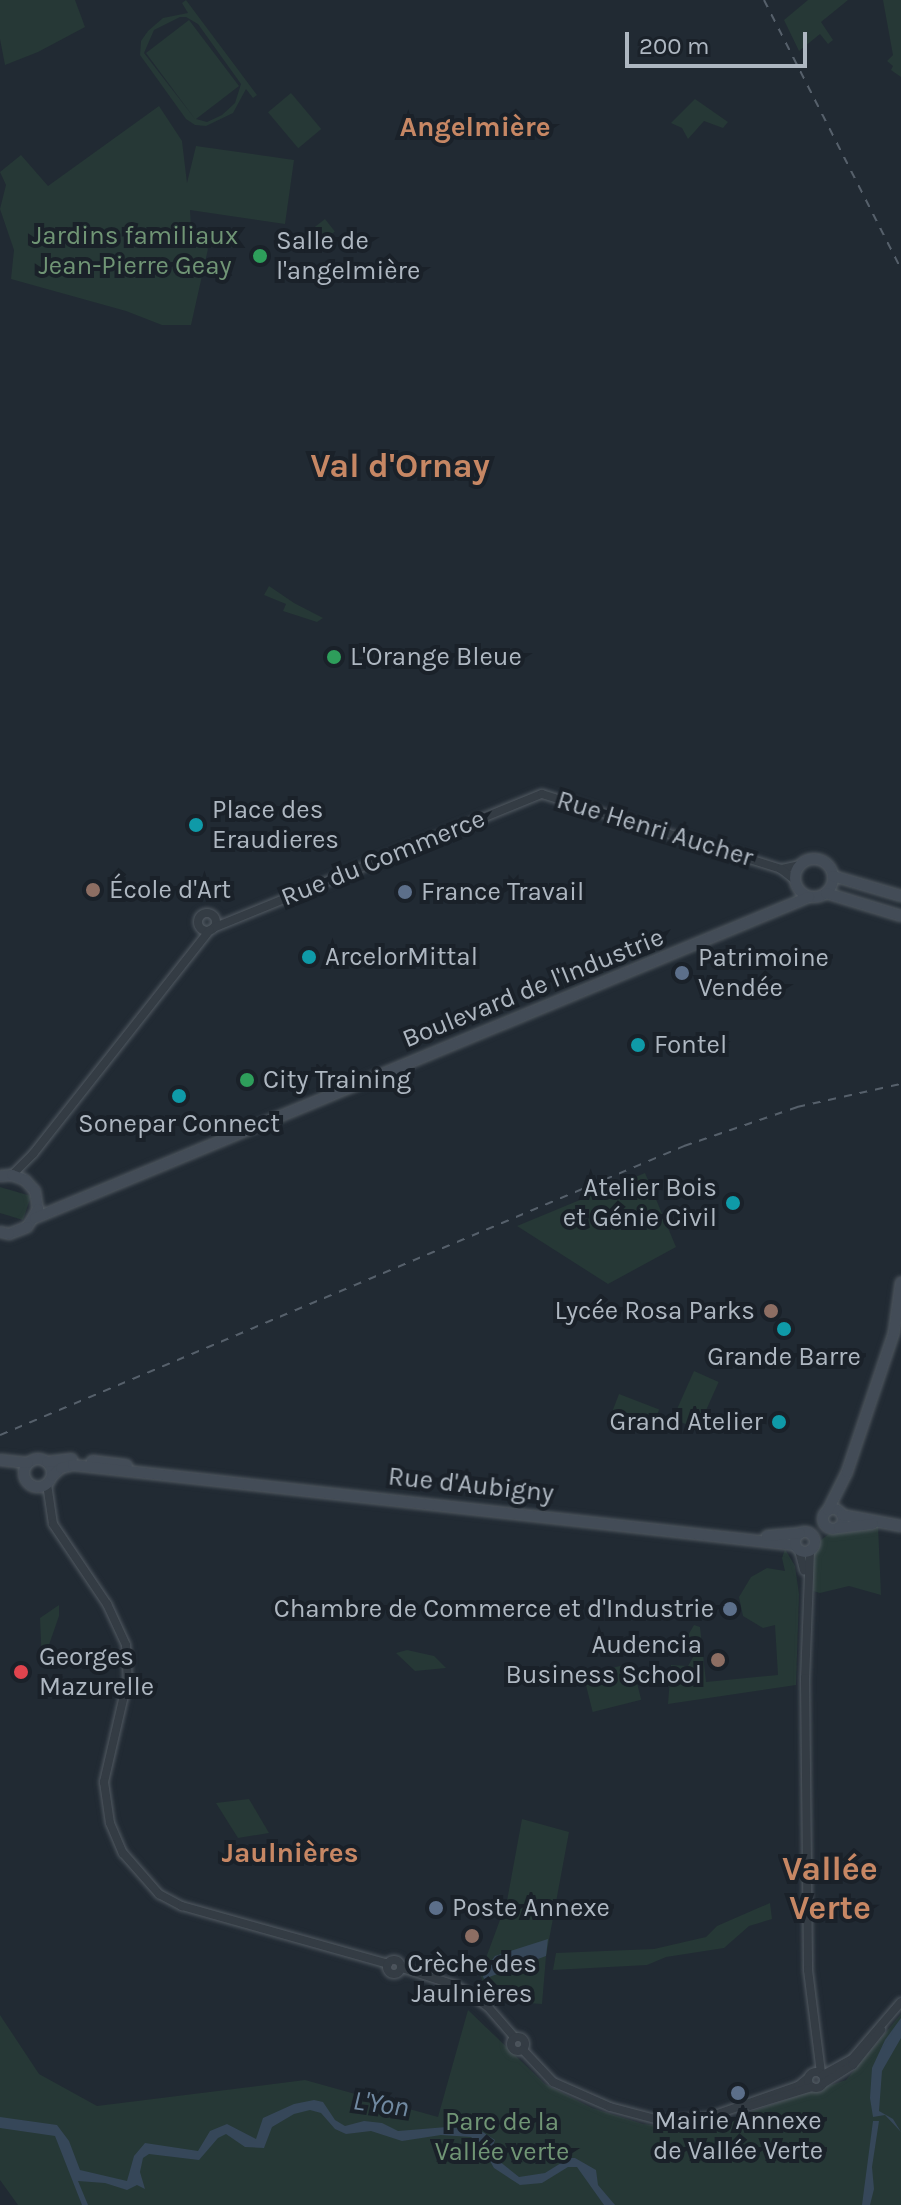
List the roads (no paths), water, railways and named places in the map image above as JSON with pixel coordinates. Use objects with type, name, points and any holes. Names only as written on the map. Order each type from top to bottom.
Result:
[{"type":"main road","points":[[789,906],[800,865],[810,859],[821,861],[833,876],[901,896]]},
{"type":"main road","points":[[826,893],[833,876]]},
{"type":"main road","points":[[796,883],[809,897],[826,893],[901,916]]},
{"type":"main road","name":"Boulevard de l'Industrie","points":[[0,1232],[19,1232],[35,1218],[72,1202],[809,897]]},
{"type":"main road","points":[[886,912],[901,924]]},
{"type":"main road","points":[[6,1176],[31,1184],[38,1199],[35,1218]]},
{"type":"main road","name":"Boulevard de l'Industrie","points":[[38,1199],[53,1205],[72,1202]]},
{"type":"main road","points":[[805,1542],[830,1526],[837,1512],[847,1472],[894,1332],[901,1282]]},
{"type":"main road","name":"Rue d'Aubigny","points":[[0,1462],[26,1468],[38,1459],[47,1462],[73,1459],[192,1477]]},
{"type":"main road","points":[[26,1468],[28,1484],[45,1482],[47,1462]]},
{"type":"main road","name":"Rue d'Aubigny","points":[[45,1482],[61,1468],[73,1465],[805,1542]]},
{"type":"main road","points":[[837,1512],[896,1524]]},
{"type":"main road","points":[[830,1526],[837,1512]]},
{"type":"main road","points":[[830,1526],[896,1524]]},
{"type":"street","name":"Rue Henri Aucher","points":[[528,797],[542,794],[781,869],[796,883]]},
{"type":"street","name":"Rue du Commerce","points":[[212,929],[528,797]]},
{"type":"street","name":"Rue Henri Aucher","points":[[781,869],[800,865]]},
{"type":"street","points":[[6,1176],[33,1154],[212,929],[215,918],[204,914],[196,947]]},
{"type":"street","name":"Rue du Commerce","points":[[215,918],[237,918]]},
{"type":"street","points":[[199,926],[212,929]]},
{"type":"street","points":[[31,1184],[29,1167],[33,1154]]},
{"type":"street","points":[[45,1482],[53,1524],[107,1604],[126,1645],[128,1678],[104,1782],[110,1823],[123,1853],[159,1894],[182,1906],[388,1964],[392,1974],[402,1968],[455,1985],[488,2007],[514,2037],[513,2049],[523,2050],[553,2082],[644,2117],[693,2121],[741,2107],[853,2065],[901,2002]]},
{"type":"street","points":[[805,1542],[811,2002],[816,2078]]},
{"type":"water","points":[[548,1939],[546,1956],[484,1979],[482,1974],[495,1956]]},
{"type":"water","points":[[901,2018],[901,2038],[882,2071],[879,2111],[893,2119],[901,2132],[885,2115],[873,2117],[870,2098],[872,2068],[885,2040]]},
{"type":"water","points":[[314,2100],[323,2102],[335,2120],[345,2126],[364,2121],[382,2123],[398,2131],[447,2127],[481,2131],[495,2140],[491,2151],[494,2157],[519,2177],[545,2173],[569,2158],[575,2158],[596,2170],[598,2185],[615,2205],[604,2205],[577,2167],[568,2167],[542,2183],[520,2185],[494,2168],[481,2145],[471,2137],[441,2135],[402,2141],[371,2131],[346,2134],[335,2129],[321,2113],[310,2110],[294,2114],[272,2127],[264,2148],[245,2147],[226,2134],[218,2138],[199,2160],[149,2154],[143,2158],[140,2172],[145,2189],[137,2185],[127,2190],[105,2183],[78,2181],[88,2205],[82,2205],[55,2136],[0,2128],[0,2117],[57,2125],[69,2141],[80,2170],[127,2181],[134,2156],[145,2143],[198,2151],[210,2131],[227,2124],[256,2139],[263,2118],[294,2104]]},
{"type":"water","points":[[873,2121],[879,2121],[872,2167],[874,2189],[870,2205],[862,2205]]},
{"type":"railway","points":[[764,0],[901,269]]},
{"type":"railway","points":[[0,1435],[684,1146],[797,1107],[901,1084]]},
{"type":"place","name":"Salle de l'angelmière","points":[[260,256]]},
{"type":"place","name":"L'Orange Bleue","points":[[334,657]]},
{"type":"place","name":"Place des Eraudieres","points":[[196,825]]},
{"type":"place","name":"École d'Art","points":[[93,890]]},
{"type":"place","name":"France Travail","points":[[405,892]]},
{"type":"place","name":"ArcelorMittal","points":[[309,957]]},
{"type":"place","name":"Patrimoine Vendée","points":[[682,973]]},
{"type":"place","name":"Fontel","points":[[638,1045]]},
{"type":"place","name":"City Training","points":[[247,1080]]},
{"type":"place","name":"Sonepar Connect","points":[[179,1096]]},
{"type":"place","name":"Atelier Bois et Génie Civil","points":[[733,1203]]},
{"type":"place","name":"Lycée Rosa Parks","points":[[771,1311]]},
{"type":"place","name":"Grande Barre","points":[[784,1329]]},
{"type":"place","name":"Grand Atelier","points":[[779,1422]]},
{"type":"place","name":"Chambre de Commerce et d'Industrie","points":[[730,1609]]},
{"type":"place","name":"Audencia Business School","points":[[718,1660]]},
{"type":"place","name":"Georges Mazurelle","points":[[21,1672]]},
{"type":"place","name":"Poste Annexe","points":[[436,1908]]},
{"type":"place","name":"Crèche des Jaulnières","points":[[472,1936]]},
{"type":"place","name":"Mairie Annexe de Vallée Verte","points":[[738,2093]]},
{"type":"district","name":"Angelmière","points":[[475,127]]},
{"type":"district","name":"Val d'Ornay","points":[[400,467]]},
{"type":"district","name":"Jaulnières","points":[[290,1853]]},
{"type":"district","name":"Vallée Verte","points":[[830,1888]]},
{"type":"park label","name":"Jardins familiaux Jean-Pierre Geay","points":[[135,251]]},
{"type":"park label","name":"Parc de la Vallée verte","points":[[502,2137]]},
{"type":"water label","name":"L'Yon","points":[[381,2104]]}]
